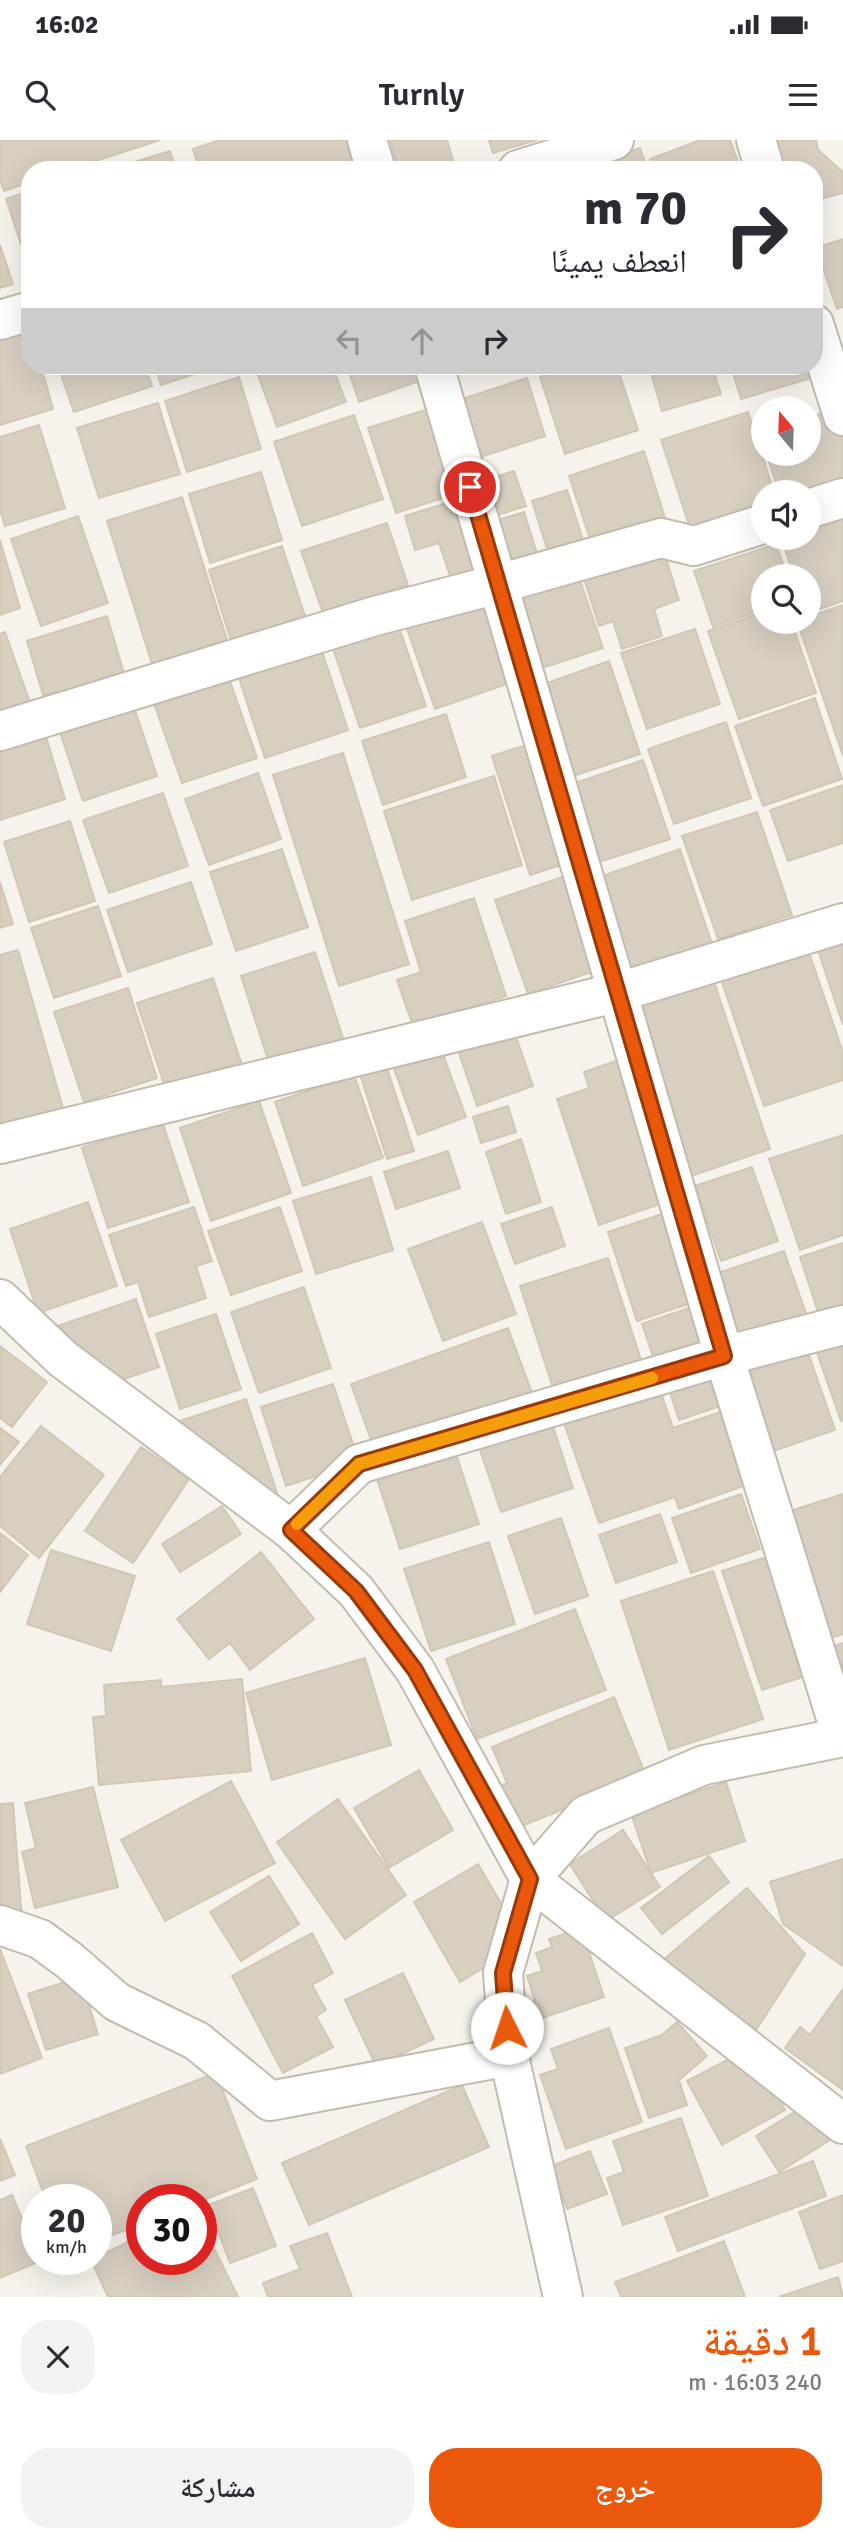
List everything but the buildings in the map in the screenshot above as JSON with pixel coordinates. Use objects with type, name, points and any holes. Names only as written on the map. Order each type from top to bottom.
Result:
[{"type":"street","points":[[367,140],[373,161]]},
{"type":"street","points":[[547,161],[614,140]]},
{"type":"street","points":[[756,140],[762,161]]},
{"type":"street","points":[[0,320],[21,314]]},
{"type":"street","points":[[823,353],[843,416]]},
{"type":"street","points":[[437,375],[724,1356],[842,1737],[704,1765],[586,1815],[530,1879],[503,1973],[509,2056],[563,2297]]},
{"type":"street","points":[[821,505],[843,498]]},
{"type":"street","points":[[0,731],[375,616],[661,538],[694,547],[751,528]]},
{"type":"street","points":[[0,1144],[619,992],[843,923]]},
{"type":"street","points":[[0,1299],[63,1359],[291,1530],[356,1591],[415,1670],[530,1879],[843,2124]]},
{"type":"street","points":[[291,1530],[359,1464],[724,1356],[843,1325]]},
{"type":"street","points":[[0,1925],[40,1939],[117,2002],[197,2041],[270,2101],[509,2056]]},
{"type":"slow traffic","points":[[297,1524],[359,1464],[652,1378]]},
{"type":"route","points":[[470,487],[724,1356],[359,1464],[291,1530],[356,1591],[415,1670],[530,1879],[503,1973],[507,2028]]}]
